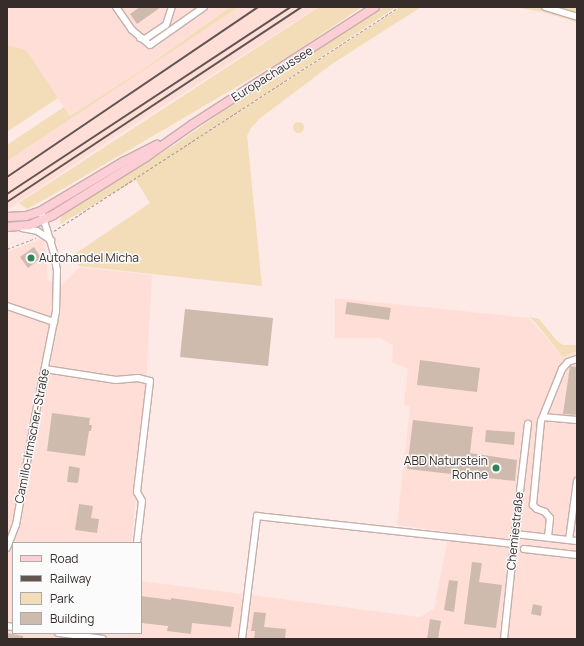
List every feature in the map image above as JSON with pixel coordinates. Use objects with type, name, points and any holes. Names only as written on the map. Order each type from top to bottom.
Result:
[{"type":"main road","name":"Europachaussee","points":[[7,228],[22,228],[44,220],[146,157],[169,140],[375,7]]},
{"type":"main road","name":"Europachaussee","points":[[7,216],[19,217],[41,211],[130,158],[169,140]]},
{"type":"street","points":[[116,7],[132,30],[150,45],[204,7]]},
{"type":"street","points":[[140,38],[146,39],[166,25],[172,7]]},
{"type":"street","points":[[545,7],[577,17]]},
{"type":"street","name":"Camillo-Irmscher-Straße","points":[[9,548],[16,525],[57,300],[57,271],[51,240],[47,234],[41,211]]},
{"type":"street","points":[[22,228],[47,234]]},
{"type":"street","points":[[7,306],[54,322]]},
{"type":"street","points":[[548,538],[550,518],[546,512],[537,509],[533,505],[541,422],[562,369],[568,362],[577,359]]},
{"type":"street","points":[[45,369],[116,380],[138,378],[150,381],[137,492],[142,501],[137,542]]},
{"type":"street","points":[[543,417],[577,420]]},
{"type":"street","name":"Chemiestraße","points":[[504,639],[514,534],[528,424]]},
{"type":"street","points":[[569,540],[577,481]]},
{"type":"street","points":[[242,639],[257,516],[514,544]]},
{"type":"street","points":[[514,534],[577,541]]},
{"type":"street","points":[[524,549],[577,556]]},
{"type":"street","points":[[66,634],[103,639]]},
{"type":"path","points":[[7,249],[61,228],[399,7]]},
{"type":"shaded area","points":[[7,7],[230,7],[148,66],[70,116],[26,51],[7,45]]},
{"type":"shaded area","points":[[239,7],[318,7],[118,135],[7,210],[7,161]]},
{"type":"shaded area","points":[[44,238],[48,280],[61,285],[80,267],[152,275],[143,439],[131,542],[12,542],[12,634],[142,634],[142,581],[420,617],[434,609],[449,532],[397,525],[410,407],[404,405],[408,369],[392,362],[393,345],[380,338],[335,338],[335,298],[529,318],[563,357],[577,351],[577,639],[7,639],[7,252]]},
{"type":"green space","points":[[230,7],[239,7],[7,161],[7,145],[64,107],[70,116],[148,66]]},
{"type":"green space","points":[[319,7],[362,7],[284,59],[59,191],[27,209],[19,203]]},
{"type":"green space","points":[[384,7],[396,7],[190,144],[401,7],[421,7],[332,64],[259,119],[251,128],[247,136],[262,286],[79,266],[72,256],[150,203],[136,180],[60,224],[61,216],[176,144],[222,112]]},
{"type":"green space","points":[[514,7],[541,7],[577,19],[577,22],[543,12]]},
{"type":"green space","points":[[555,7],[577,7],[577,15]]},
{"type":"green space","points":[[7,45],[26,50],[58,98],[7,132]]},
{"type":"green space","points":[[298,121],[302,123],[304,127],[302,131],[298,133],[294,131],[292,127],[294,123]]},
{"type":"green space","points":[[529,317],[539,319],[557,341],[563,345],[577,345],[577,351],[563,357],[535,322]]},
{"type":"building","points":[[140,7],[161,7],[137,24],[130,14]]},
{"type":"building","name":"Autohandel Micha","points":[[34,247],[41,258],[28,268],[20,257]]},
{"type":"building","points":[[347,302],[391,308],[389,320],[345,314]]},
{"type":"building","points":[[185,309],[273,318],[268,366],[180,357]]},
{"type":"building","points":[[420,360],[480,368],[477,392],[417,385]]},
{"type":"building","points":[[570,366],[577,367],[577,415],[563,414]]},
{"type":"building","points":[[52,413],[90,418],[89,425],[92,425],[91,431],[89,431],[85,456],[47,451]]},
{"type":"building","points":[[413,420],[473,427],[470,453],[517,460],[515,481],[407,469]]},
{"type":"building","points":[[486,430],[515,432],[514,445],[485,442]]},
{"type":"building","points":[[69,466],[80,468],[78,483],[67,482]]},
{"type":"building","points":[[79,504],[93,506],[91,518],[99,519],[97,533],[75,530]]},
{"type":"building","points":[[472,562],[482,563],[479,582],[502,585],[496,628],[464,624]]},
{"type":"building","points":[[449,580],[458,581],[454,612],[444,610]]},
{"type":"building","points":[[142,596],[171,600],[171,598],[234,607],[231,627],[192,623],[191,634],[167,631],[168,626],[142,623]]},
{"type":"building","points":[[533,604],[542,606],[541,616],[531,614]]},
{"type":"building","points":[[254,612],[266,613],[264,627],[286,629],[285,639],[254,639],[255,631],[251,631]]},
{"type":"building","points":[[430,619],[441,621],[438,639],[427,639]]},
{"type":"building","points":[[7,633],[23,636],[23,639],[7,639]]},
{"type":"railway","points":[[7,177],[258,7]]},
{"type":"railway","points":[[7,194],[291,7]]},
{"type":"railway","points":[[7,202],[302,7]]},
{"type":"place","name":"Autohandel Micha","points":[[31,258]]},
{"type":"place","name":"ABD Naturstein Rohne","points":[[496,468]]}]
